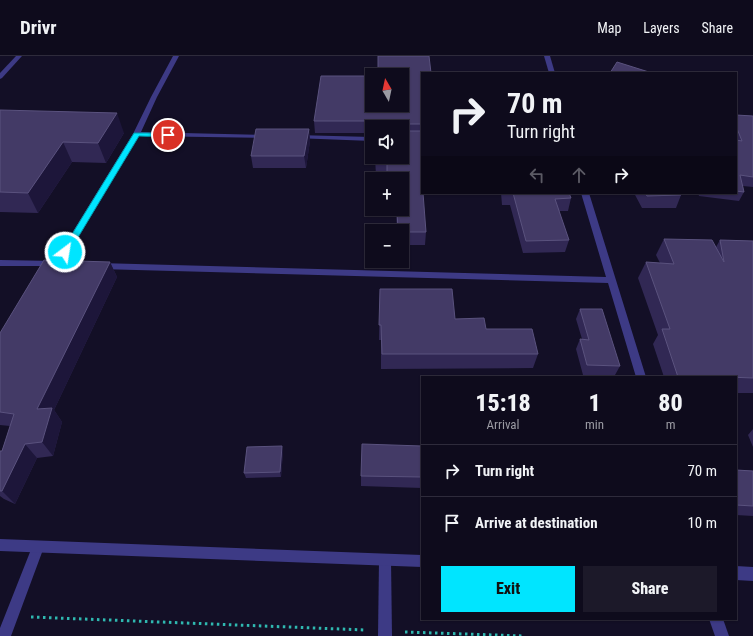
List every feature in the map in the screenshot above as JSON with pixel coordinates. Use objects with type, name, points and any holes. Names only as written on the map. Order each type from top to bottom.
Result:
[{"type":"street","points":[[0,77],[19,56]]},
{"type":"street","points":[[0,263],[62,264],[137,134],[154,97],[176,56]]},
{"type":"street","points":[[547,56],[552,72]]},
{"type":"street","points":[[137,134],[365,139]]},
{"type":"street","points":[[585,194],[641,376]]},
{"type":"street","points":[[89,265],[611,280]]},
{"type":"street","points":[[0,545],[421,561]]},
{"type":"street","points":[[4,636],[38,546]]},
{"type":"street","points":[[385,560],[385,633]]},
{"type":"street","points":[[737,573],[753,574]]},
{"type":"street","points":[[716,620],[722,636]]},
{"type":"path","points":[[11,617],[385,633],[524,636]]},
{"type":"building","points":[[378,56],[429,56],[431,72],[421,72],[421,124],[409,124],[409,120],[314,121],[321,76],[365,76],[365,112],[409,112],[409,68],[378,68]]},
{"type":"building","points":[[617,62],[649,72],[611,72]]},
{"type":"building","points":[[0,110],[117,113],[98,143],[63,142],[28,193],[0,192]]},
{"type":"building","points":[[737,115],[753,116],[753,177],[740,175],[744,192],[737,191],[737,140],[742,141],[737,128]]},
{"type":"building","points":[[256,129],[309,129],[304,156],[251,156]]},
{"type":"building","points":[[409,131],[421,131],[421,194],[423,194],[426,232],[409,232],[409,224],[398,224],[397,216],[409,216],[409,172],[387,172],[387,164],[409,164]]},
{"type":"building","points":[[513,194],[569,194],[571,198],[555,199],[569,240],[526,241]]},
{"type":"building","points":[[646,194],[681,195],[647,196]]},
{"type":"building","points":[[664,239],[712,240],[724,262],[720,240],[753,241],[753,378],[737,377],[737,376],[678,376],[662,329],[670,329],[646,262],[674,264]]},
{"type":"building","points":[[44,260],[110,262],[37,409],[52,408],[42,442],[25,444],[2,491],[0,491],[0,451],[2,451],[14,414],[0,412],[0,333]]},
{"type":"building","points":[[380,289],[452,289],[455,319],[484,318],[486,329],[532,329],[538,354],[382,354],[381,325],[379,325]]},
{"type":"building","points":[[580,309],[602,309],[620,366],[587,365],[580,339],[589,340]]},
{"type":"building","points":[[362,444],[421,446],[421,477],[361,476]]},
{"type":"building","points":[[282,446],[280,472],[244,473],[247,447]]},
{"type":"building","points":[[737,470],[753,471],[753,506],[737,505]]},
{"type":"route","points":[[65,252],[137,134],[168,135]]}]
